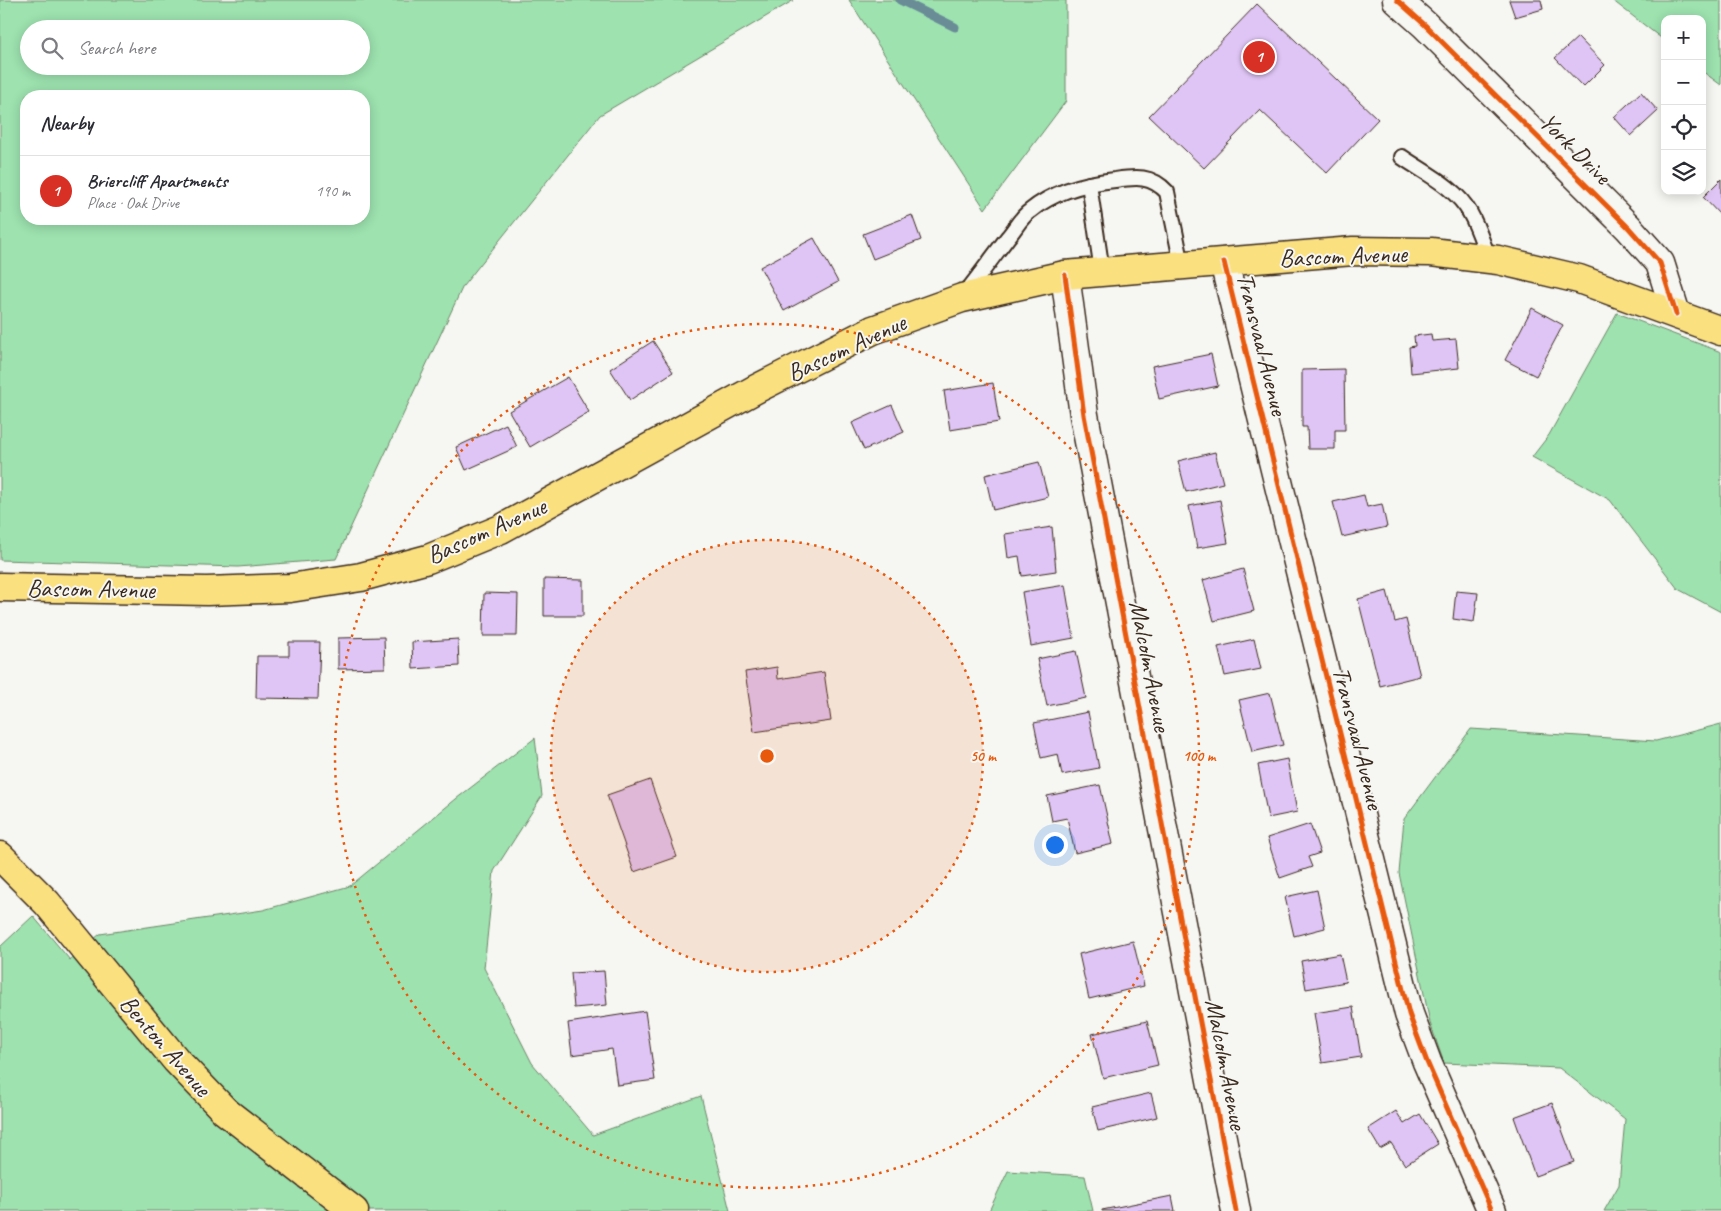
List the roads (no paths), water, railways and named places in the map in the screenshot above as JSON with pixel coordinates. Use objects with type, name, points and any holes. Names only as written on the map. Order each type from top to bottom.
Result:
[{"type":"main road","name":"Bascom Avenue","points":[[0,587],[207,590],[290,588],[361,577],[428,559],[501,529],[756,389],[873,330],[962,298],[1064,275],[1353,251],[1431,252],[1489,259],[1579,279],[1721,331]]},
{"type":"main road","name":"Benton Avenue","points":[[0,856],[46,902],[176,1060],[225,1111],[354,1211]]},
{"type":"street","name":"York Drive","points":[[1397,0],[1427,12],[1660,263],[1676,314]]},
{"type":"street","name":"Transvaal Avenue","points":[[1224,262],[1409,1014],[1427,1062],[1492,1211]]},
{"type":"street","name":"Malcolm Avenue","points":[[1064,275],[1086,425],[1236,1211]]},
{"type":"lane","points":[[1402,157],[1449,189],[1460,199],[1470,213],[1489,259]]},
{"type":"lane","points":[[962,298],[1028,212],[1046,199],[1090,184],[1136,177],[1150,178],[1159,183],[1167,192],[1182,265]]},
{"type":"lane","points":[[1090,184],[1102,271]]},
{"type":"waterway","points":[[900,0],[955,27]]},
{"type":"place","name":"Briercliff Apartments","points":[[1259,57]]}]
